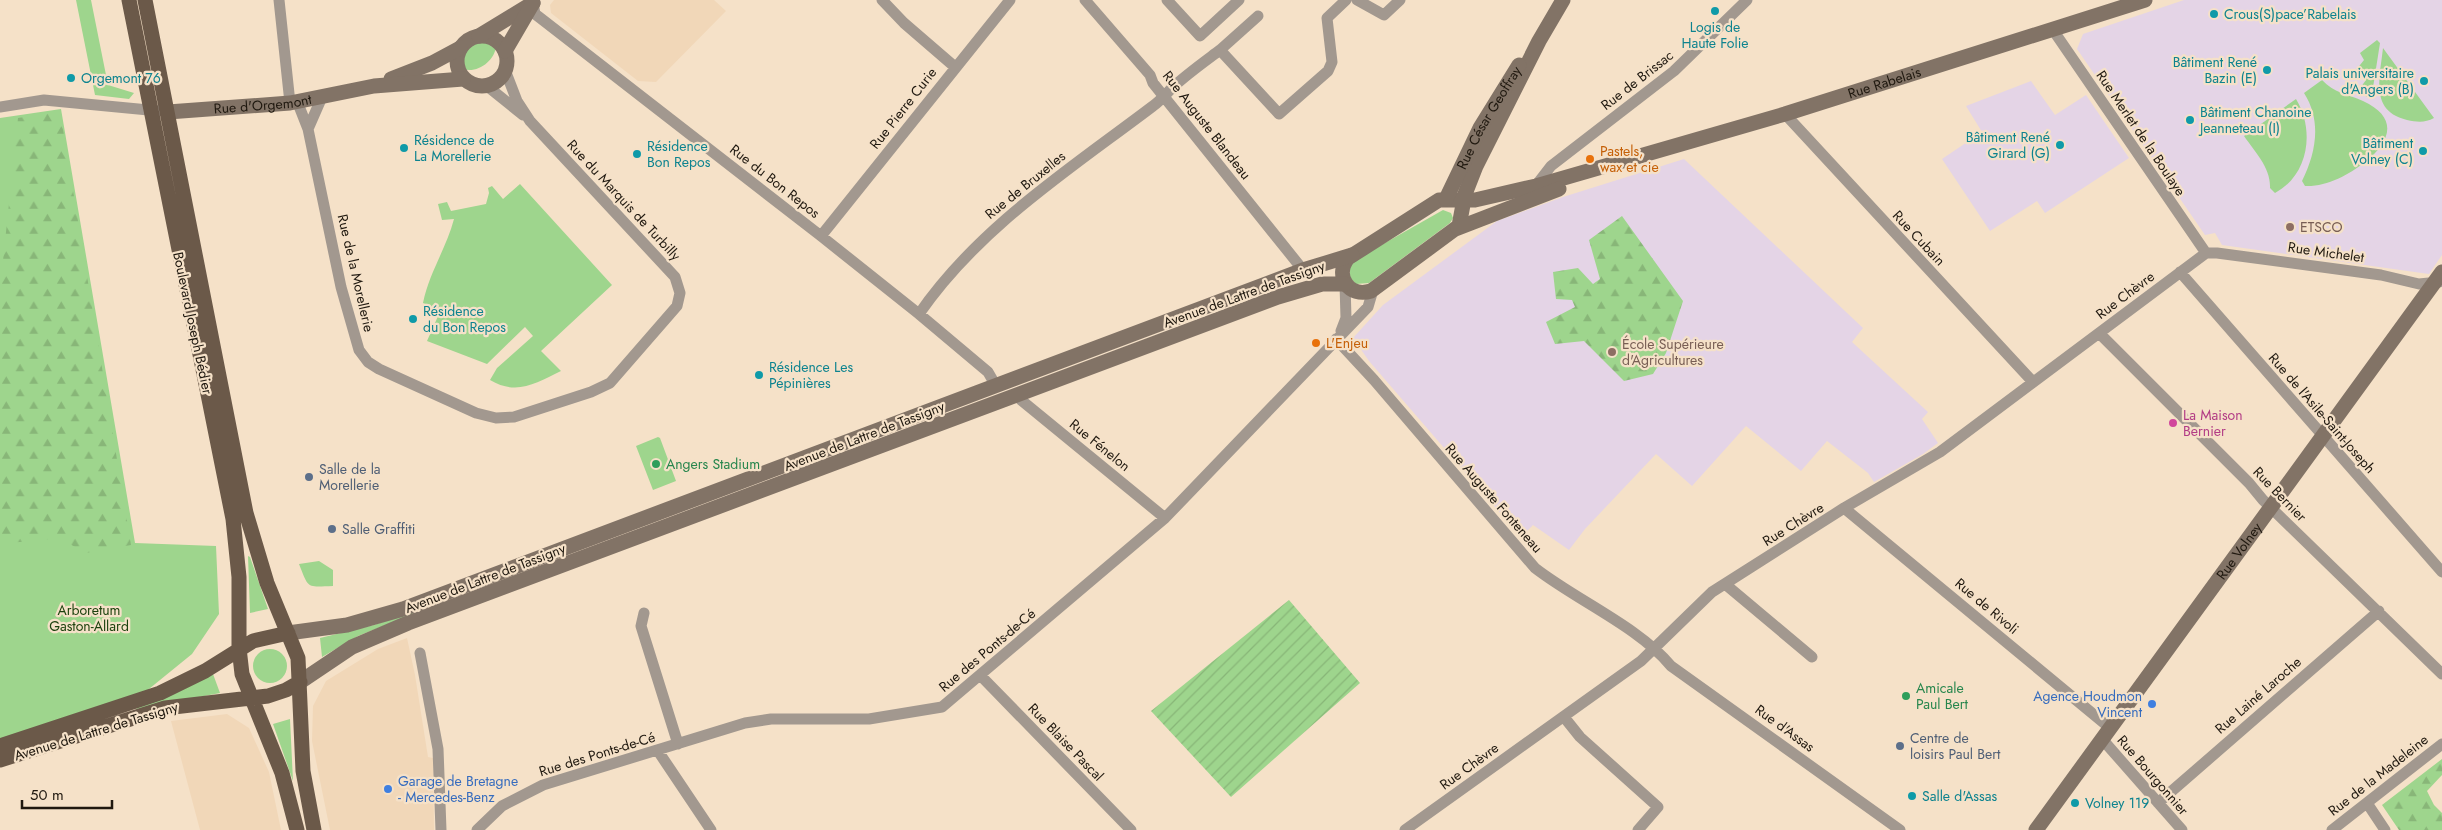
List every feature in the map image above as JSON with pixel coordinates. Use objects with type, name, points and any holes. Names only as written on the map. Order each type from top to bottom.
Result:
[{"type":"main road","name":"Boulevard Joseph Bédier","points":[[129,0],[232,519],[240,590],[239,648]]},
{"type":"main road","name":"Boulevard Joseph Bédier","points":[[145,0],[168,112],[202,299],[246,513],[267,583],[288,633]]},
{"type":"main road","points":[[296,830],[282,773],[264,723],[251,698],[242,674],[239,648],[266,637],[288,633],[298,658],[302,756],[314,830]]},
{"type":"main road","name":"Avenue de Lattre de Tassigny","points":[[0,746],[160,693],[205,671],[239,648]]},
{"type":"main road","points":[[251,698],[274,695],[300,682]]},
{"type":"main road","name":"Avenue de Lattre de Tassigny","points":[[0,760],[165,708],[251,698]]},
{"type":"street","name":"Rue de la Morellerie","points":[[279,0],[293,102],[308,129],[341,287],[356,341],[364,357],[379,369],[482,415],[496,418],[514,417],[591,392],[610,383],[676,306]]},
{"type":"street","points":[[882,0],[904,23],[955,67]]},
{"type":"street","name":"Rue Pierre Curie","points":[[821,236],[1010,0]]},
{"type":"street","name":"Rue Auguste Blandeau","points":[[1085,0],[1150,75],[1164,96],[1303,270]]},
{"type":"street","points":[[1167,0],[1200,36],[1239,0]]},
{"type":"street","points":[[1220,50],[1279,114],[1328,71],[1332,62],[1327,18],[1346,0]]},
{"type":"street","points":[[1357,0],[1384,15],[1400,0]]},
{"type":"street","name":"Rue César Geoffray","points":[[1458,228],[1476,166],[1539,41],[1563,0]]},
{"type":"street","name":"Rue de Brissac","points":[[1536,186],[1551,166],[1674,71],[1748,0]]},
{"type":"street","name":"Rue Rabelais","points":[[1464,202],[1536,186],[1784,114],[2145,0]]},
{"type":"street","name":"Rue d'Orgemont","points":[[374,86],[432,64],[460,48],[468,40],[479,36],[534,2]]},
{"type":"street","points":[[505,51],[534,2]]},
{"type":"street","name":"Rue du Bon Repos","points":[[534,2],[535,14],[919,314],[988,372],[996,386]]},
{"type":"street","name":"Rue de Bruxelles","points":[[919,314],[944,280],[983,238],[1164,96],[1258,16]]},
{"type":"street","name":"Rue Merlet de la Boulaye","points":[[2053,30],[2206,253]]},
{"type":"street","points":[[479,36],[494,40],[505,51],[507,60],[505,70],[499,79],[487,86]]},
{"type":"street","name":"Rue César Geoffray","points":[[1446,199],[1492,107],[1525,55],[1539,41]]},
{"type":"street","points":[[460,48],[457,64],[464,79]]},
{"type":"street","name":"Rue du Marquis de Turbilly","points":[[505,70],[517,101],[530,121]]},
{"type":"street","name":"Rue d'Orgemont","points":[[0,106],[44,100],[168,112],[293,102],[374,86],[435,79],[464,79],[473,85],[487,86]]},
{"type":"street","name":"Rue du Marquis de Turbilly","points":[[487,86],[530,121],[675,277],[680,293],[676,306]]},
{"type":"street","points":[[308,129],[322,97]]},
{"type":"street","name":"Rue Cubain","points":[[1784,114],[2033,382]]},
{"type":"street","points":[[1561,158],[1558,167],[1560,174],[1569,176]]},
{"type":"street","name":"Rue Rabelais","points":[[1374,290],[1458,228],[1511,206],[1609,172],[1622,161]]},
{"type":"street","name":"Rue Rabelais","points":[[1511,206],[1519,197],[1527,195],[1536,186]]},
{"type":"street","points":[[1446,199],[1464,202]]},
{"type":"street","name":"Avenue de Lattre de Tassigny","points":[[288,633],[347,625],[403,610],[1303,270],[1352,255],[1437,201],[1446,199]]},
{"type":"street","name":"Rue Chèvre","points":[[1405,830],[1620,677],[1654,649],[1712,592],[1844,508],[1937,454],[2206,253]]},
{"type":"street","name":"Rue Michelet","points":[[2206,253],[2373,274],[2420,284],[2439,279]]},
{"type":"street","points":[[1345,284],[1342,268],[1352,255]]},
{"type":"street","name":"Rue de l'Asile-Saint-Joseph","points":[[2180,272],[2442,572]]},
{"type":"street","name":"Rue Volney","points":[[2036,830],[2270,506],[2439,279]]},
{"type":"street","name":"Avenue de Lattre de Tassigny","points":[[300,682],[321,666],[377,635],[1278,297],[1322,284],[1345,284],[1358,293],[1374,290]]},
{"type":"street","name":"Rue des Ponts-de-Cé","points":[[1337,338],[1346,318],[1345,284]]},
{"type":"street","name":"Rue des Ponts-de-Cé","points":[[478,830],[502,806],[543,785],[760,720],[870,719],[942,707],[959,695],[980,674],[1165,518],[1368,307],[1374,290]]},
{"type":"street","name":"Rue Bernier","points":[[2099,333],[2270,506],[2442,674]]},
{"type":"street","name":"Rue Auguste Fonteneau","points":[[1337,338],[1535,568],[1559,587],[1640,637],[1654,649]]},
{"type":"street","name":"Rue Fénelon","points":[[1019,394],[1021,400],[1165,518]]},
{"type":"street","name":"Rue de Rivoli","points":[[1844,508],[2106,733]]},
{"type":"street","points":[[1725,584],[1812,657]]},
{"type":"street","name":"Rue Lainé Laroche","points":[[2158,803],[2379,611]]},
{"type":"street","points":[[644,613],[641,626],[678,744]]},
{"type":"street","name":"Rue d'Assas","points":[[1654,649],[1671,666],[1900,830]]},
{"type":"street","points":[[420,653],[438,750],[441,830]]},
{"type":"street","name":"Rue Blaise Pascal","points":[[980,674],[1131,830]]},
{"type":"street","points":[[1564,717],[1580,737],[1658,807],[1638,830]]},
{"type":"street","name":"Rue Bourgonnier","points":[[2106,733],[2158,803],[2182,830]]},
{"type":"street","name":"Rue de la Madeleine","points":[[2332,830],[2442,744]]},
{"type":"street","points":[[658,751],[712,830]]},
{"type":"street","points":[[2367,803],[2385,830]]},
{"type":"shaded area","points":[[554,0],[714,0],[726,11],[656,82],[638,81],[551,13],[550,5]]},
{"type":"shaded area","points":[[2184,0],[2442,0],[2442,255],[2429,274],[2222,245],[2215,233],[2205,235],[2077,49],[2083,34]]},
{"type":"shaded area","points":[[2031,81],[2055,115],[2086,95],[2129,158],[2045,213],[2037,201],[1990,231],[1942,159],[1982,132],[1966,106]]},
{"type":"shaded area","name":"École Supérieure d'Agricultures","points":[[1684,159],[1863,328],[1852,342],[1928,412],[1922,419],[1938,443],[1923,454],[1874,482],[1868,473],[1827,441],[1801,471],[1746,426],[1692,486],[1656,454],[1585,529],[1569,550],[1533,525],[1521,537],[1369,361],[1353,338],[1383,305],[1497,221],[1563,197]]},
{"type":"shaded area","points":[[407,638],[428,757],[433,758],[434,830],[330,830],[312,741],[313,706],[326,681],[378,649]]},
{"type":"shaded area","points":[[227,714],[249,728],[269,772],[281,830],[200,830],[171,721]]},
{"type":"green space","points":[[76,0],[91,0],[108,85],[134,93],[129,99],[95,95]]},
{"type":"green space","points":[[480,40],[496,46],[495,52],[489,61],[479,68],[474,70],[463,69],[462,59],[464,50],[470,44]]},
{"type":"green space","points":[[2377,40],[2380,43],[2372,94],[2367,97],[2358,91],[2366,80],[2352,75],[2364,60],[2360,53]]},
{"type":"green space","points":[[2383,48],[2434,118],[2421,122],[2407,120],[2395,116],[2387,109],[2382,101],[2379,81]]},
{"type":"green space","points":[[2322,80],[2336,91],[2374,107],[2382,114],[2387,130],[2381,146],[2359,167],[2345,176],[2329,182],[2305,186],[2302,181],[2314,148],[2315,126],[2310,104],[2304,93]]},
{"type":"green space","points":[[2296,99],[2306,124],[2307,138],[2305,151],[2302,164],[2295,175],[2275,193],[2270,188],[2270,181],[2265,167],[2244,136]]},
{"type":"green space","name":"Arboretum Gaston-Allard","points":[[61,109],[135,543],[216,546],[219,614],[192,654],[144,693],[0,740],[0,118]]},
{"type":"green space","points":[[60,111],[131,545],[86,553],[59,538],[0,544],[0,289],[18,118]]},
{"type":"green space","points":[[520,184],[612,285],[541,351],[561,371],[526,386],[509,387],[490,380],[497,368],[533,336],[525,327],[487,364],[427,341],[439,314],[432,311],[433,308],[423,303],[429,281],[447,241],[454,219],[442,220],[438,204],[447,202],[451,211],[486,204],[489,193],[488,188],[492,186],[503,199]]},
{"type":"green space","points":[[1443,210],[1451,213],[1453,218],[1450,223],[1369,283],[1356,284],[1350,278],[1350,266],[1355,260]]},
{"type":"green space","points":[[1622,216],[1683,301],[1666,353],[1653,374],[1624,381],[1584,341],[1555,344],[1546,322],[1575,307],[1572,300],[1556,299],[1553,272],[1578,268],[1593,284],[1600,279],[1589,240]]},
{"type":"green space","name":"Angers Stadium","points":[[658,437],[676,481],[653,490],[636,446]]},
{"type":"green space","points":[[248,556],[250,557],[268,609],[250,613]]},
{"type":"green space","points":[[319,561],[333,570],[333,586],[313,586],[307,582],[299,564]]},
{"type":"green space","points":[[1289,600],[1360,683],[1231,797],[1151,711]]},
{"type":"green space","points":[[412,612],[413,614],[358,636],[322,657],[320,638],[374,625]]},
{"type":"green space","points":[[270,649],[277,650],[282,654],[286,659],[286,673],[282,678],[277,682],[270,683],[263,682],[258,678],[254,673],[253,666],[254,659],[258,654],[263,650]]},
{"type":"green space","points":[[213,674],[220,693],[136,708]]},
{"type":"green space","points":[[290,719],[293,781],[273,724]]},
{"type":"green space","points":[[2442,759],[2442,775],[2427,791],[2434,805],[2442,813],[2442,830],[2399,830],[2382,805]]},
{"type":"place","name":"Logis de Haute Folie","points":[[1715,11]]},
{"type":"place","name":"Crous(S)pace’Rabelais","points":[[2214,14]]},
{"type":"place","name":"Bâtiment René Bazin (E)","points":[[2267,70]]},
{"type":"place","name":"Orgemont 76","points":[[71,78]]},
{"type":"place","name":"Palais universitaire d'Angers (B)","points":[[2424,81]]},
{"type":"place","name":"Bâtiment Chanoine Jeanneteau (I)","points":[[2190,120]]},
{"type":"place","name":"Bâtiment René Girard (G)","points":[[2060,145]]},
{"type":"place","name":"Résidence de La Morellerie","points":[[404,148]]},
{"type":"place","name":"Bâtiment Volney (C)","points":[[2423,151]]},
{"type":"place","name":"Résidence Bon Repos","points":[[637,154]]},
{"type":"place","name":"Pastels, wax et cie","points":[[1590,159]]},
{"type":"place","name":"ETSCO","points":[[2290,227]]},
{"type":"place","name":"Résidence du Bon Repos","points":[[413,319]]},
{"type":"place","name":"L'Enjeu","points":[[1316,343]]},
{"type":"place","name":"École Supérieure d'Agricultures","points":[[1612,352]]},
{"type":"place","name":"Résidence Les Pépinières","points":[[759,375]]},
{"type":"place","name":"La Maison Bernier","points":[[2173,423]]},
{"type":"place","name":"Angers Stadium","points":[[656,464]]},
{"type":"place","name":"Salle de la Morellerie","points":[[309,477]]},
{"type":"place","name":"Salle Graffiti","points":[[332,529]]},
{"type":"place","name":"Amicale Paul Bert","points":[[1906,696]]},
{"type":"place","name":"Agence Houdmon Vincent","points":[[2152,704]]},
{"type":"place","name":"Centre de loisirs Paul Bert","points":[[1900,746]]},
{"type":"place","name":"Garage de Bretagne - Mercedes-Benz","points":[[388,789]]},
{"type":"place","name":"Salle d'Assas","points":[[1912,796]]},
{"type":"place","name":"Volney 119","points":[[2075,803]]}]
